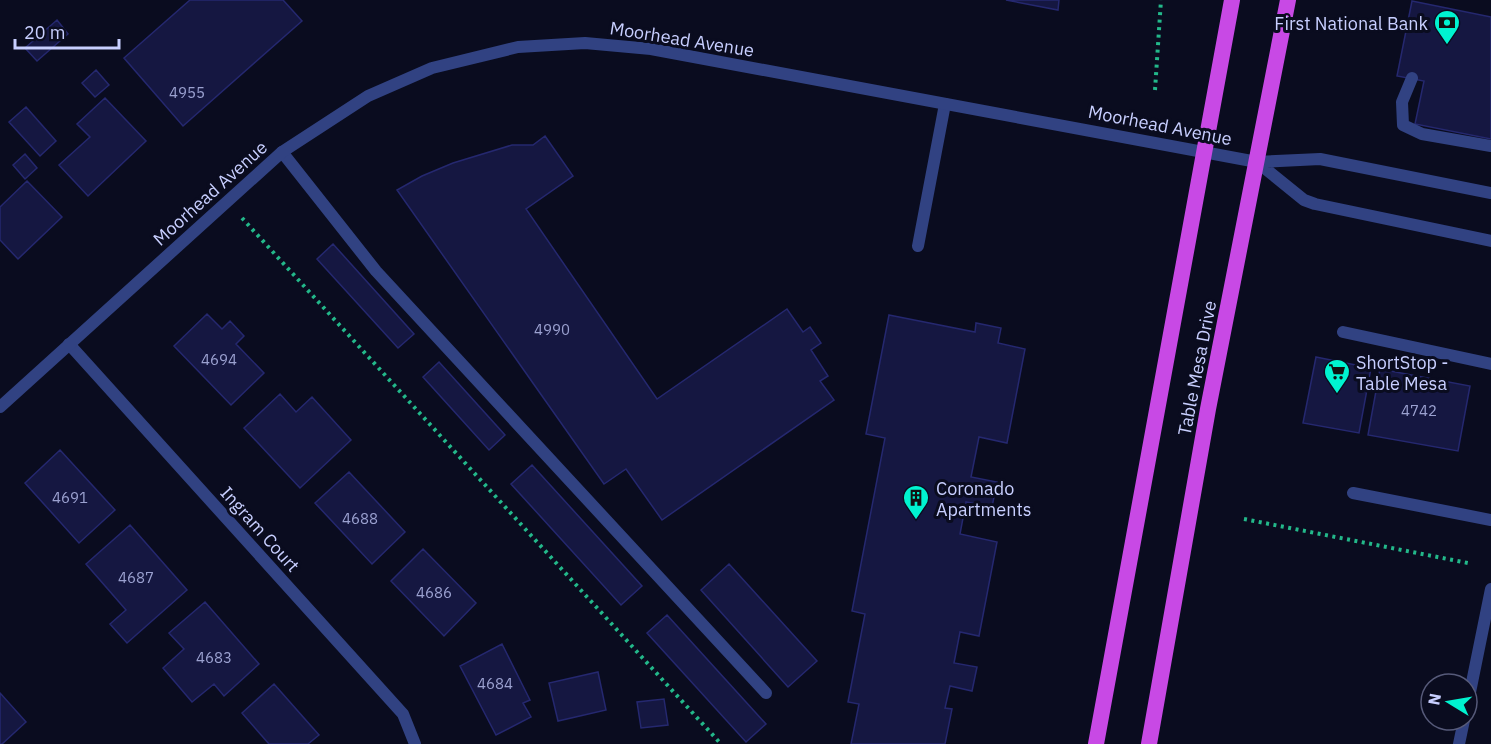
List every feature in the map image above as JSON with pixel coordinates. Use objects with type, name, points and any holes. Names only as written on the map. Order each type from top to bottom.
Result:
[{"type":"highway","name":"Table Mesa Drive","points":[[1096,744],[1232,0]]},
{"type":"highway","name":"Table Mesa Drive","points":[[1149,744],[1208,409],[1288,0]]},
{"type":"street","name":"Moorhead Avenue","points":[[0,407],[282,152],[378,91],[432,68],[518,47],[585,43],[651,49],[1257,162]]},
{"type":"street","points":[[1412,78],[1402,102],[1403,125],[1422,134],[1491,146]]},
{"type":"street","points":[[918,246],[945,104]]},
{"type":"street","points":[[282,152],[376,271],[766,693]]},
{"type":"street","points":[[1257,162],[1320,159],[1491,193]]},
{"type":"street","points":[[1257,162],[1304,200],[1315,204],[1491,241]]},
{"type":"street","points":[[1342,332],[1491,364]]},
{"type":"street","name":"Ingram Court","points":[[69,344],[403,714],[415,744]]},
{"type":"street","points":[[1353,493],[1491,520]]},
{"type":"street","points":[[1474,672],[1491,589]]},
{"type":"path","points":[[1155,90],[1161,0]]},
{"type":"path","points":[[228,202],[721,744]]},
{"type":"path","points":[[1244,519],[1468,563]]},
{"type":"building","points":[[190,0],[283,0],[302,21],[183,126],[124,58]]},
{"type":"building","points":[[1006,0],[1059,0],[1058,10]]},
{"type":"building","name":"First National Bank","points":[[1412,1],[1491,17],[1491,139],[1415,124],[1424,81],[1397,76]]},
{"type":"building","points":[[57,20],[68,34],[37,61],[25,48]]},
{"type":"building","points":[[96,70],[109,85],[95,97],[82,83]]},
{"type":"building","points":[[105,98],[146,141],[88,196],[59,165],[90,137],[77,124]]},
{"type":"building","points":[[26,107],[56,141],[40,156],[9,122]]},
{"type":"building","points":[[545,136],[573,176],[526,209],[657,399],[787,309],[803,332],[810,327],[821,343],[811,350],[828,376],[820,381],[834,400],[662,520],[626,469],[604,484],[397,190],[453,163],[512,145],[533,145]]},
{"type":"building","points":[[25,154],[37,168],[25,179],[13,165]]},
{"type":"building","points":[[27,181],[62,217],[18,259],[0,240],[0,207]]},
{"type":"building","points":[[333,244],[414,334],[398,348],[317,259]]},
{"type":"building","points":[[207,314],[222,329],[230,321],[244,336],[236,344],[264,373],[231,405],[174,346]]},
{"type":"building","name":"Coronado Apartments","points":[[889,315],[975,332],[976,323],[1001,328],[998,343],[1025,349],[1007,443],[979,437],[971,477],[997,482],[992,507],[966,502],[960,534],[997,542],[979,636],[960,632],[954,663],[977,667],[972,691],[950,686],[945,708],[952,709],[945,744],[851,744],[859,704],[848,702],[865,614],[852,611],[885,438],[866,434]]},
{"type":"building","name":"ShortStop - Table Mesa","points":[[1316,357],[1371,368],[1359,433],[1303,423]]},
{"type":"building","points":[[439,362],[505,435],[489,450],[423,377]]},
{"type":"building","points":[[1380,369],[1470,386],[1458,451],[1368,435]]},
{"type":"building","points":[[280,394],[296,412],[312,397],[351,440],[300,488],[244,428]]},
{"type":"building","points":[[60,450],[115,510],[79,543],[25,483]]},
{"type":"building","points":[[532,465],[642,586],[621,605],[511,484]]},
{"type":"building","points":[[349,472],[405,532],[372,564],[315,503]]},
{"type":"building","points":[[130,525],[187,590],[127,643],[110,624],[126,610],[86,564]]},
{"type":"building","points":[[423,549],[476,603],[444,636],[391,581]]},
{"type":"building","points":[[729,564],[817,661],[788,687],[701,590]]},
{"type":"building","points":[[205,602],[259,664],[224,696],[214,684],[192,702],[163,668],[184,649],[169,633]]},
{"type":"building","points":[[667,615],[766,724],[746,742],[647,633]]},
{"type":"building","points":[[502,644],[530,700],[523,703],[531,717],[496,735],[460,666]]},
{"type":"building","points":[[598,672],[606,710],[558,721],[549,683]]},
{"type":"building","points":[[274,684],[319,735],[308,744],[269,744],[242,713]]},
{"type":"building","points":[[0,693],[26,722],[2,744],[0,744]]},
{"type":"building","points":[[664,699],[668,725],[641,728],[637,702]]},
{"type":"place","name":"First National Bank","points":[[1447,46]]},
{"type":"place","name":"ShortStop - Table Mesa","points":[[1337,395]]},
{"type":"place","name":"Coronado Apartments","points":[[916,521]]}]
